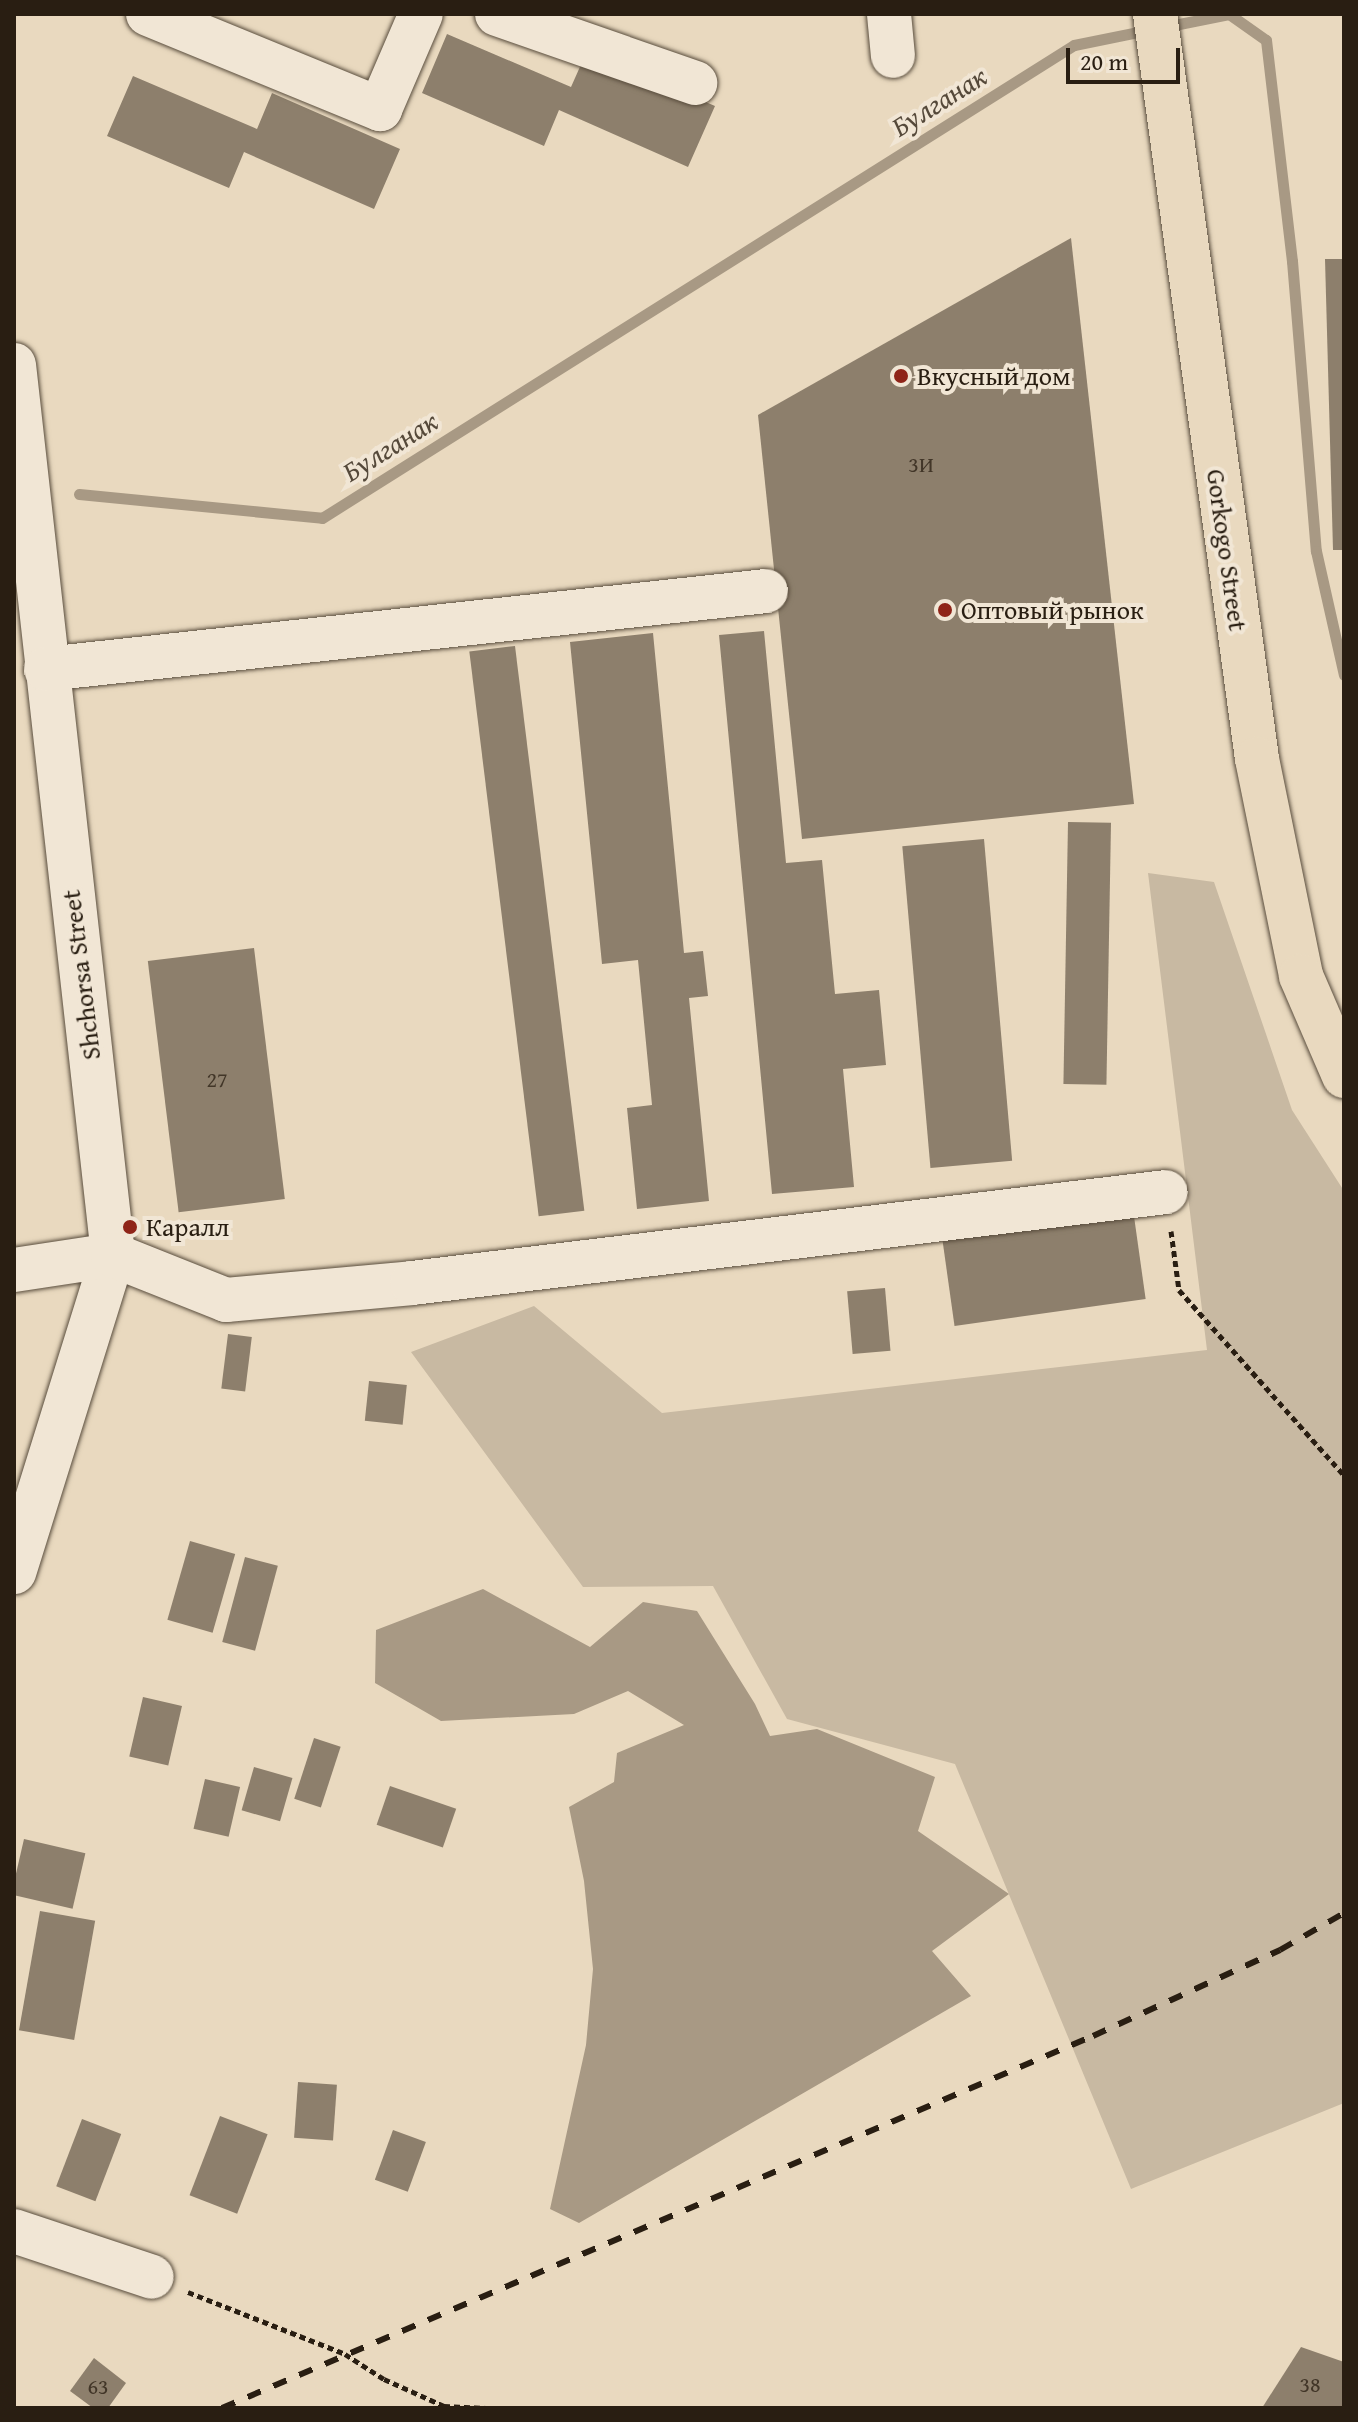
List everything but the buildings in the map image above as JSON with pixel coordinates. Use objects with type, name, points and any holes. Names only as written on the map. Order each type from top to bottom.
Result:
[{"type":"main road","name":"Gorkogo Street","points":[[1155,14],[1257,759],[1301,976],[1344,1076]]},
{"type":"lane","points":[[148,14],[380,109],[421,14]]},
{"type":"lane","points":[[497,14],[695,83]]},
{"type":"lane","name":"Shchorsa Street","points":[[14,365],[113,1255],[14,1572]]},
{"type":"lane","points":[[46,669],[766,591]]},
{"type":"lane","points":[[14,1270],[113,1255],[226,1300],[428,1281],[1166,1192]]},
{"type":"lane","points":[[14,2231],[152,2277]]},
{"type":"path","points":[[1166,1192],[1179,1290],[1344,1475]]},
{"type":"path","points":[[152,2277],[345,2354],[384,2379],[444,2406],[486,2408]]},
{"type":"shaded area","points":[[1148,873],[1214,882],[1292,1110],[1344,1191],[1344,2103],[1131,2189],[955,1764],[787,1719],[713,1586],[583,1587],[411,1352],[534,1306],[662,1413],[1207,1350]]},
{"type":"shaded area","points":[[483,1589],[590,1647],[643,1602],[697,1611],[755,1704],[770,1736],[817,1729],[935,1777],[918,1831],[1009,1894],[932,1951],[971,1996],[579,2223],[550,2209],[586,2045],[593,1969],[584,1881],[569,1807],[614,1782],[617,1753],[684,1725],[628,1691],[574,1714],[441,1721],[375,1683],[376,1630]]},
{"type":"waterway","name":"Булганак","points":[[1164,27],[1229,14],[1266,40],[1292,261],[1316,551],[1344,675]]},
{"type":"waterway","name":"Булганак","points":[[79,494],[322,518],[1074,45],[1148,30]]},
{"type":"railway","points":[[222,2408],[1093,2036],[1280,1950],[1344,1913]]},
{"type":"place","name":"Вкусный дом","points":[[901,376]]},
{"type":"place","name":"Оптовый рынок","points":[[945,610]]},
{"type":"place","name":"Каралл","points":[[130,1227]]}]
